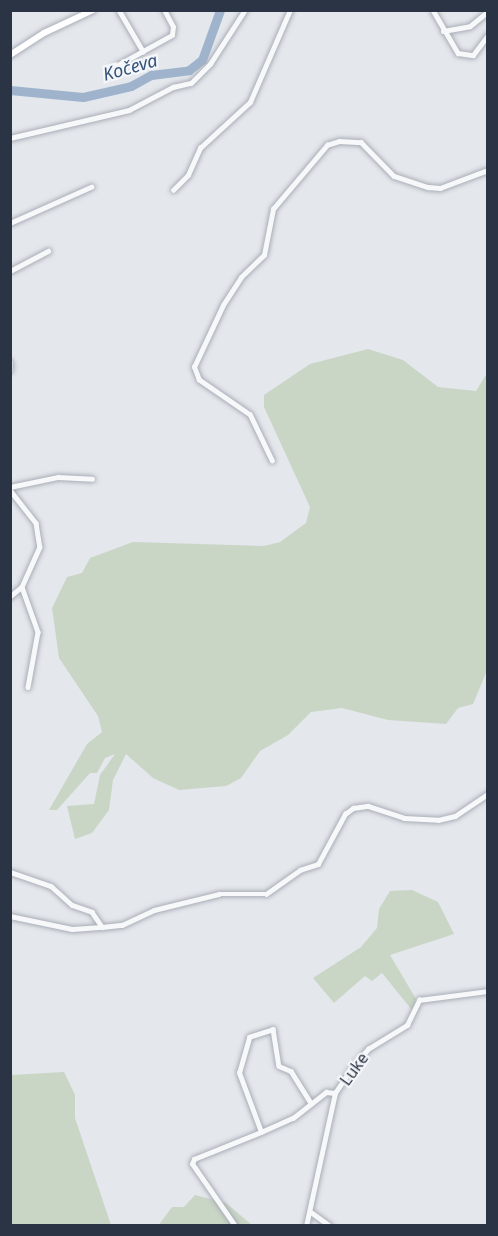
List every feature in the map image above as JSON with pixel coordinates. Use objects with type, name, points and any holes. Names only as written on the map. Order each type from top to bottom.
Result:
[{"type":"main road","points":[[10,56],[44,33],[93,11]]},
{"type":"street","points":[[119,10],[143,51]]},
{"type":"street","points":[[114,67],[174,32],[164,10]]},
{"type":"street","points":[[10,138],[120,112],[191,83],[210,64],[245,10]]},
{"type":"street","points":[[173,190],[188,175],[200,148],[250,102],[290,10]]},
{"type":"street","points":[[433,10],[451,48],[465,55],[473,55],[488,35]]},
{"type":"street","points":[[443,31],[470,26],[487,12]]},
{"type":"street","points":[[272,461],[250,415],[199,380],[196,359],[241,277],[264,255],[273,209],[327,145],[339,141],[361,142],[394,176],[428,187],[440,188],[488,170]]},
{"type":"street","points":[[10,223],[91,188]]},
{"type":"street","points":[[10,271],[48,251]]},
{"type":"street","points":[[10,362],[10,370]]},
{"type":"street","points":[[10,597],[22,587],[38,558],[39,531],[10,489],[58,477],[92,478]]},
{"type":"street","points":[[22,587],[38,632],[28,687]]},
{"type":"street","points":[[10,916],[72,929],[102,927],[122,925],[154,910],[219,894],[266,894],[300,870],[318,864],[345,814],[353,808],[368,806],[404,818],[438,820],[455,816],[488,794]]},
{"type":"street","points":[[10,872],[51,886],[65,901],[92,912],[102,927]]},
{"type":"street","name":"Luke","points":[[306,1226],[311,1212],[314,1175],[335,1093],[368,1048],[407,1025],[419,1000],[488,991]]},
{"type":"street","points":[[261,1132],[239,1073],[249,1037],[273,1029],[279,1066],[291,1071],[310,1102]]},
{"type":"street","points":[[235,1226],[199,1179],[192,1161],[293,1118],[310,1102],[326,1092],[335,1093]]},
{"type":"street","points":[[311,1212],[330,1226]]},
{"type":"green space","points":[[368,349],[403,360],[438,387],[476,391],[487,373],[488,668],[473,704],[458,708],[446,724],[388,720],[342,708],[311,712],[288,735],[260,751],[241,778],[226,786],[179,790],[153,778],[126,754],[113,780],[109,810],[92,833],[75,839],[67,806],[94,804],[100,775],[115,754],[105,758],[97,773],[90,773],[57,810],[49,810],[87,744],[102,732],[98,716],[59,658],[52,608],[67,577],[82,573],[90,558],[133,542],[264,546],[280,542],[306,523],[310,507],[264,407],[264,395],[310,364]]},
{"type":"green space","points":[[412,890],[438,902],[454,934],[390,955],[416,999],[412,1010],[382,973],[372,981],[365,976],[334,1003],[313,978],[361,947],[377,928],[379,909],[390,891]]},
{"type":"green space","points":[[64,1072],[75,1095],[75,1118],[111,1225],[11,1225],[11,1075]]},
{"type":"green space","points":[[195,1195],[226,1203],[252,1225],[158,1226],[172,1207],[184,1207]]},
{"type":"waterway","name":"Kočeva","points":[[10,90],[83,97],[131,86],[151,75],[189,70],[202,60],[220,10]]}]
